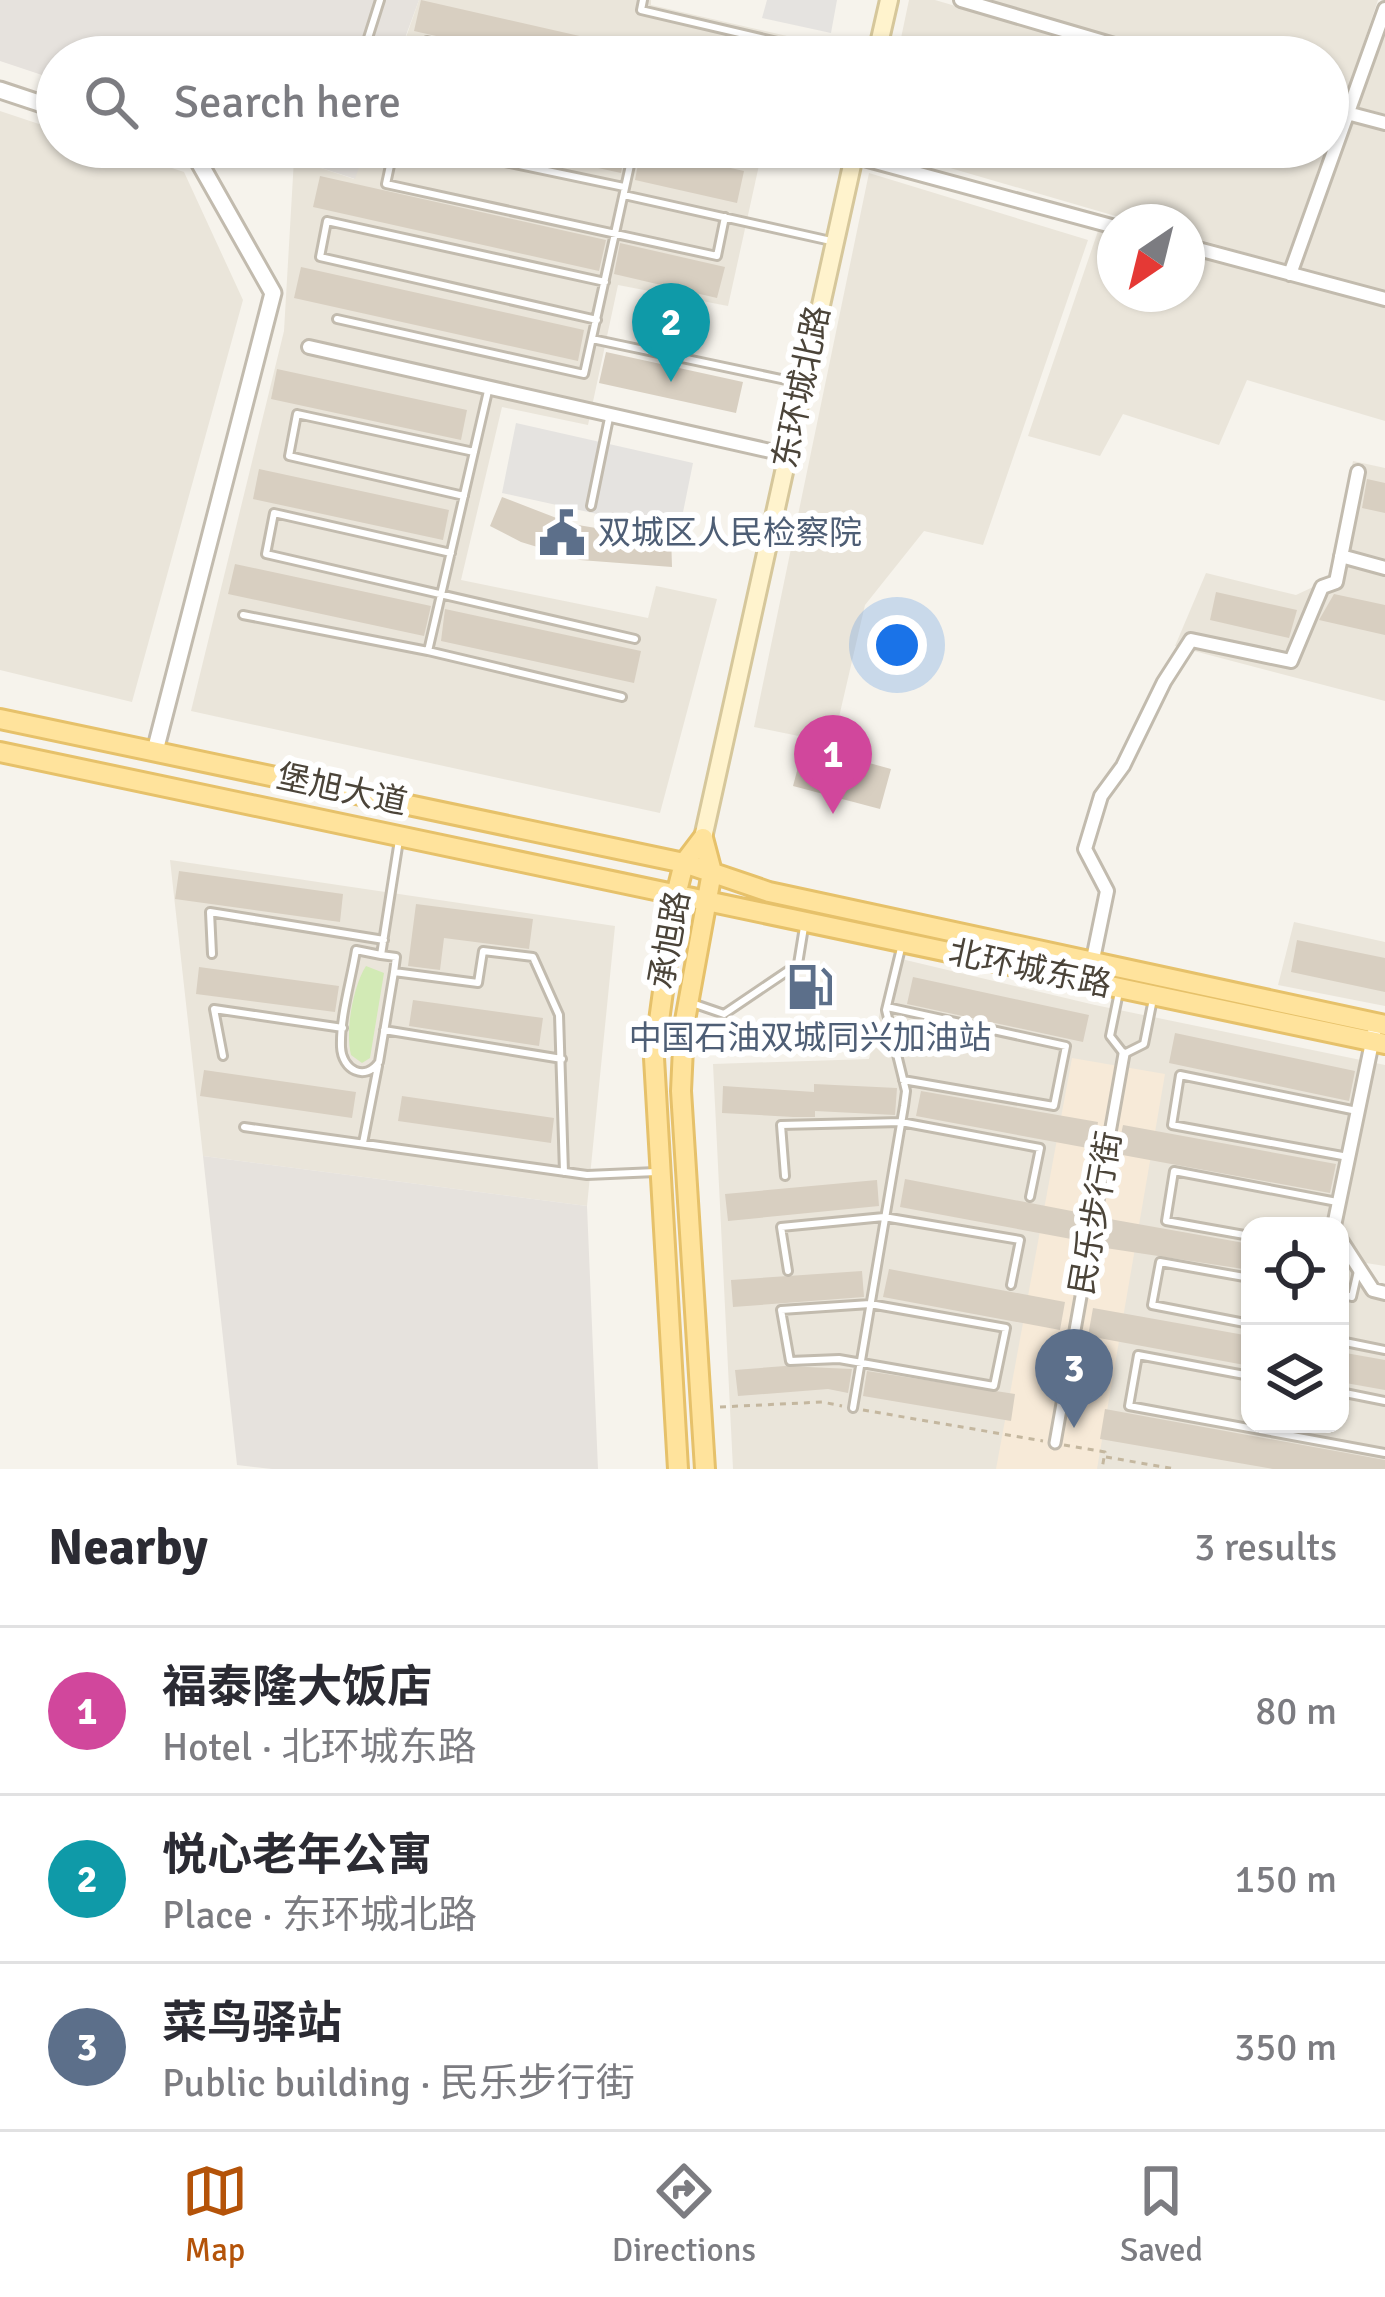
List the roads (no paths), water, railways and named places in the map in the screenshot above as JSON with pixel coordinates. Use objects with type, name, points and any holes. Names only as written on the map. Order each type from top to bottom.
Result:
[{"type":"main road","points":[[881,36],[889,0]]},
{"type":"main road","name":"东环城北路","points":[[703,838],[851,168]]},
{"type":"main road","name":"堡旭大道","points":[[0,719],[684,862]]},
{"type":"main road","name":"堡旭大道","points":[[0,752],[676,895]]},
{"type":"main road","name":"承旭路","points":[[678,1469],[654,1058],[676,895],[684,862],[703,838]]},
{"type":"main road","name":"承旭路","points":[[703,838],[712,872],[688,1002],[681,1091],[705,1469]]},
{"type":"main road","name":"北环城东路","points":[[684,862],[904,933],[1120,988],[1379,1033]]},
{"type":"main road","name":"北环城东路","points":[[676,895],[805,922],[1092,964],[1379,1033]]},
{"type":"street","points":[[961,0],[1084,36]]},
{"type":"street","points":[[1349,105],[1385,9]]},
{"type":"street","points":[[0,90],[36,102]]},
{"type":"street","points":[[1349,114],[1385,123]]},
{"type":"street","points":[[155,751],[273,292],[202,168]]},
{"type":"street","points":[[910,168],[1097,222]]},
{"type":"street","points":[[1290,274],[1327,168]]},
{"type":"street","points":[[1205,251],[1385,298]]},
{"type":"street","points":[[309,347],[788,454]]},
{"type":"street","points":[[1092,964],[1107,891],[1084,849],[1101,796],[1123,766],[1164,682],[1191,640],[1291,661],[1322,586],[1336,582],[1358,472]]},
{"type":"street","points":[[1341,556],[1385,568]]},
{"type":"street","points":[[1336,1217],[1379,1033]]},
{"type":"street","name":"民乐步行街","points":[[1055,1443],[1124,1054]]},
{"type":"street","points":[[1349,1258],[1373,1290],[1385,1293]]},
{"type":"lane","points":[[369,36],[380,0]]},
{"type":"lane","points":[[643,0],[641,10],[752,36]]},
{"type":"lane","points":[[389,168],[386,184],[717,256],[724,217]]},
{"type":"lane","points":[[525,168],[835,242]]},
{"type":"lane","points":[[337,319],[584,374],[630,168]]},
{"type":"lane","points":[[596,320],[320,257],[328,221],[604,282]]},
{"type":"lane","points":[[592,339],[803,383]]},
{"type":"lane","points":[[428,651],[489,387]]},
{"type":"lane","points":[[464,496],[289,456],[297,414],[474,452]]},
{"type":"lane","points":[[591,506],[610,414]]},
{"type":"lane","points":[[451,553],[274,513],[266,554],[635,639]]},
{"type":"lane","points":[[243,615],[428,651],[622,697]]},
{"type":"lane","points":[[381,955],[400,836]]},
{"type":"lane","points":[[212,954],[210,912],[384,940]]},
{"type":"lane","points":[[688,1002],[724,1014],[798,964],[805,922]]},
{"type":"lane","points":[[853,1408],[906,1091],[886,1007],[904,933]]},
{"type":"lane","points":[[363,1143],[379,1062],[396,957],[356,950],[341,1050],[344,1063],[353,1071],[374,1070],[379,1062]]},
{"type":"lane","points":[[394,972],[478,983],[483,951],[532,957],[560,1015],[564,1172]]},
{"type":"lane","points":[[1120,988],[1110,1036],[1124,1054],[1144,1044],[1154,995]]},
{"type":"lane","points":[[886,1007],[1066,1046],[1054,1106],[903,1080]]},
{"type":"lane","points":[[223,1056],[214,1009],[344,1028]]},
{"type":"lane","points":[[384,1030],[562,1059]]},
{"type":"lane","points":[[1348,1157],[1172,1125],[1180,1075],[1358,1111]]},
{"type":"lane","points":[[785,1176],[781,1125],[902,1122],[1040,1148],[1030,1197]]},
{"type":"lane","points":[[244,1127],[587,1175],[659,1171]]},
{"type":"lane","points":[[1241,1234],[1166,1221],[1174,1171],[1339,1202]]},
{"type":"lane","points":[[788,1271],[781,1227],[884,1216],[1020,1240],[1011,1286]]},
{"type":"lane","points":[[1241,1276],[1160,1262],[1152,1305],[1241,1322]]},
{"type":"lane","points":[[1349,1296],[1358,1268]]},
{"type":"lane","points":[[870,1304],[1006,1328],[994,1386],[860,1363],[790,1361],[781,1310],[870,1304]]},
{"type":"lane","points":[[1349,1343],[1385,1350]]},
{"type":"lane","points":[[1241,1374],[1138,1355],[1129,1406],[1241,1427]]},
{"type":"lane","points":[[1349,1395],[1385,1401]]},
{"type":"lane","points":[[1276,1433],[1385,1453]]},
{"type":"place","name":"悦心老年公寓","points":[[671,382]]},
{"type":"place","name":"双城区人民检察院","points":[[562,533]]},
{"type":"place","name":"福泰隆大饭店","points":[[833,814]]},
{"type":"place","name":"中国石油双城同兴加油站","points":[[810,987]]},
{"type":"place","name":"菜鸟驿站","points":[[1074,1428]]}]
